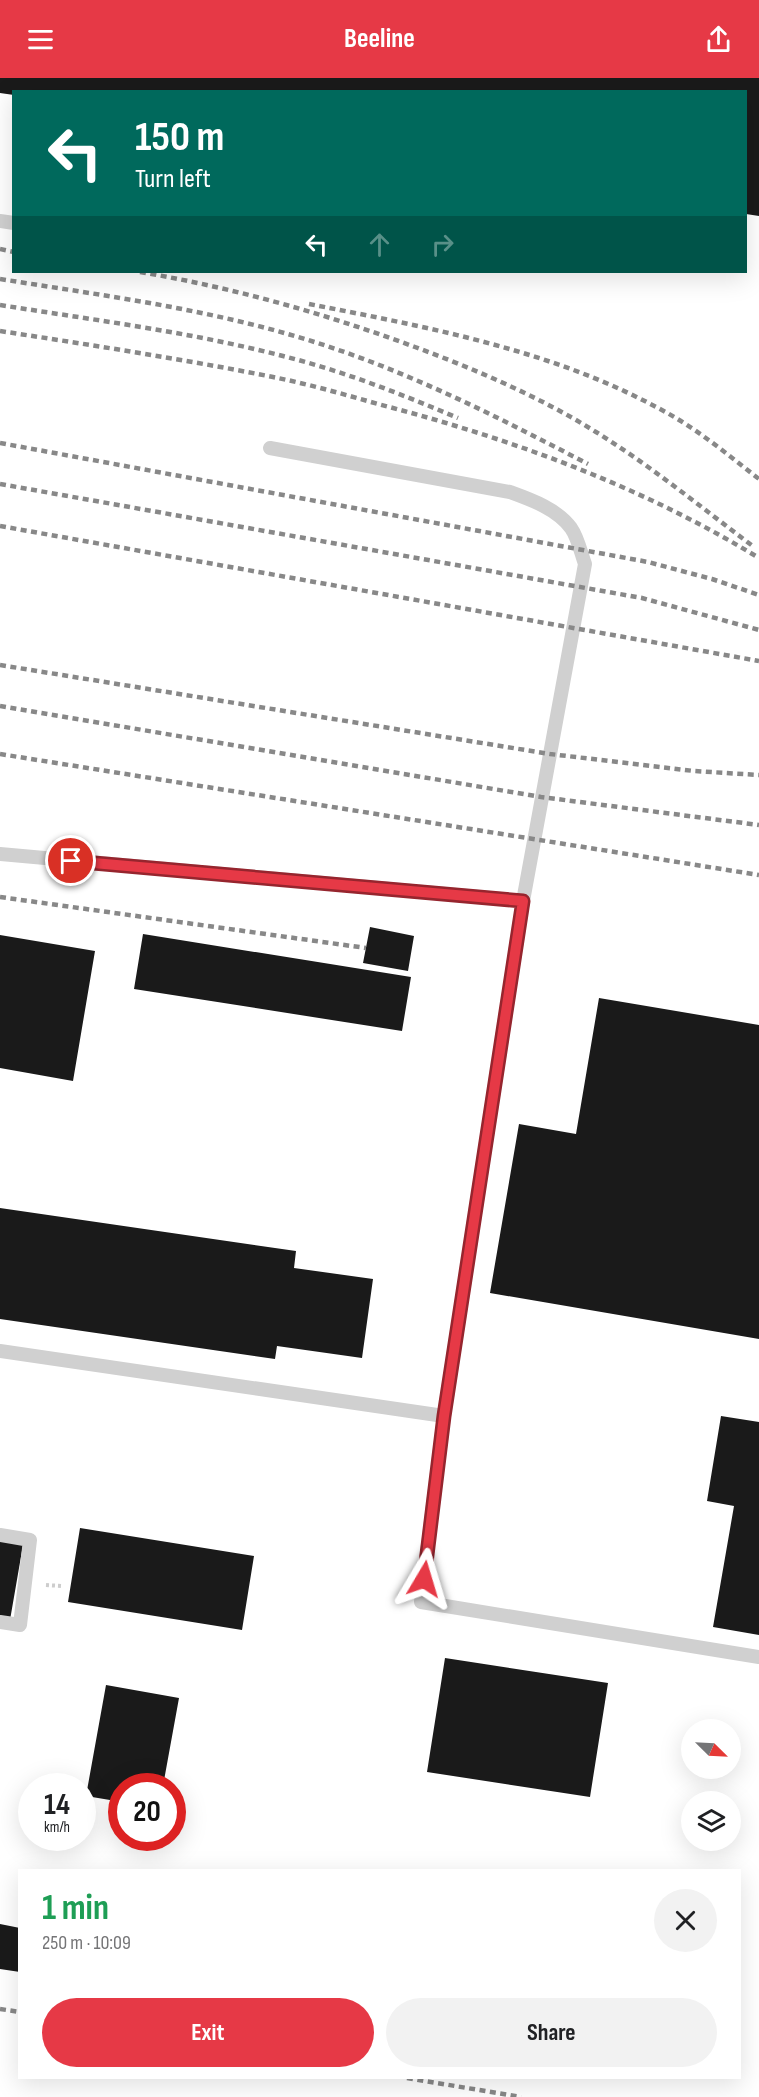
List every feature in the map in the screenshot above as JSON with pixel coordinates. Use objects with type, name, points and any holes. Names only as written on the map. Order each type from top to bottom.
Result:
[{"type":"lane","points":[[270,448],[510,492],[535,501],[554,512],[571,528],[585,564],[523,901],[444,1416],[422,1602],[759,1657]]},
{"type":"lane","points":[[0,854],[523,901]]},
{"type":"lane","points":[[0,1351],[444,1416]]},
{"type":"lane","points":[[0,1535],[30,1540],[20,1625],[0,1622]]},
{"type":"building","points":[[0,78],[759,78],[759,216],[747,214],[747,90],[12,90],[12,95],[0,93]]},
{"type":"building","points":[[370,927],[414,936],[408,971],[363,963]]},
{"type":"building","points":[[143,934],[411,977],[402,1031],[134,989]]},
{"type":"building","points":[[0,935],[95,951],[73,1081],[0,1068]]},
{"type":"building","points":[[599,998],[759,1025],[759,1339],[490,1293],[519,1124],[576,1134]]},
{"type":"building","points":[[0,1208],[296,1251],[294,1268],[373,1279],[362,1358],[277,1346],[275,1359],[0,1319]]},
{"type":"building","points":[[721,1416],[759,1422],[759,1635],[713,1627],[734,1506],[707,1501]]},
{"type":"building","points":[[80,1528],[254,1556],[242,1630],[68,1602]]},
{"type":"building","points":[[0,1541],[23,1545],[10,1620],[0,1618]]},
{"type":"building","points":[[445,1658],[608,1683],[590,1797],[427,1772]]},
{"type":"building","points":[[106,1685],[179,1698],[165,1773],[108,1773],[108,1800],[96,1798],[96,1773],[90,1773]]},
{"type":"building","points":[[0,1924],[18,1928],[18,1972],[0,1969]]},
{"type":"railway","points":[[0,249],[12,252]]},
{"type":"railway","points":[[146,273],[245,294],[314,313],[415,347],[508,385],[575,419],[616,445],[754,547]]},
{"type":"railway","points":[[0,279],[187,310],[298,337],[410,377],[482,410],[588,464]]},
{"type":"railway","points":[[309,304],[488,343],[575,371],[617,388],[672,415],[759,479]]},
{"type":"railway","points":[[0,305],[177,333],[283,356],[372,384],[458,418]]},
{"type":"railway","points":[[0,331],[273,377],[326,389],[428,418],[526,449],[622,487],[669,508],[759,558]]},
{"type":"railway","points":[[0,443],[648,562],[712,579],[759,595]]},
{"type":"railway","points":[[0,484],[642,598],[759,630]]},
{"type":"railway","points":[[0,526],[759,661]]},
{"type":"railway","points":[[0,665],[550,754],[694,771],[759,775]]},
{"type":"railway","points":[[0,706],[541,797],[759,825]]},
{"type":"railway","points":[[0,754],[759,875]]},
{"type":"railway","points":[[0,897],[366,948]]},
{"type":"railway","points":[[0,2009],[18,2012]]},
{"type":"railway","points":[[413,2079],[521,2097]]},
{"type":"route","points":[[71,861],[523,901],[444,1416],[424,1579]]}]
